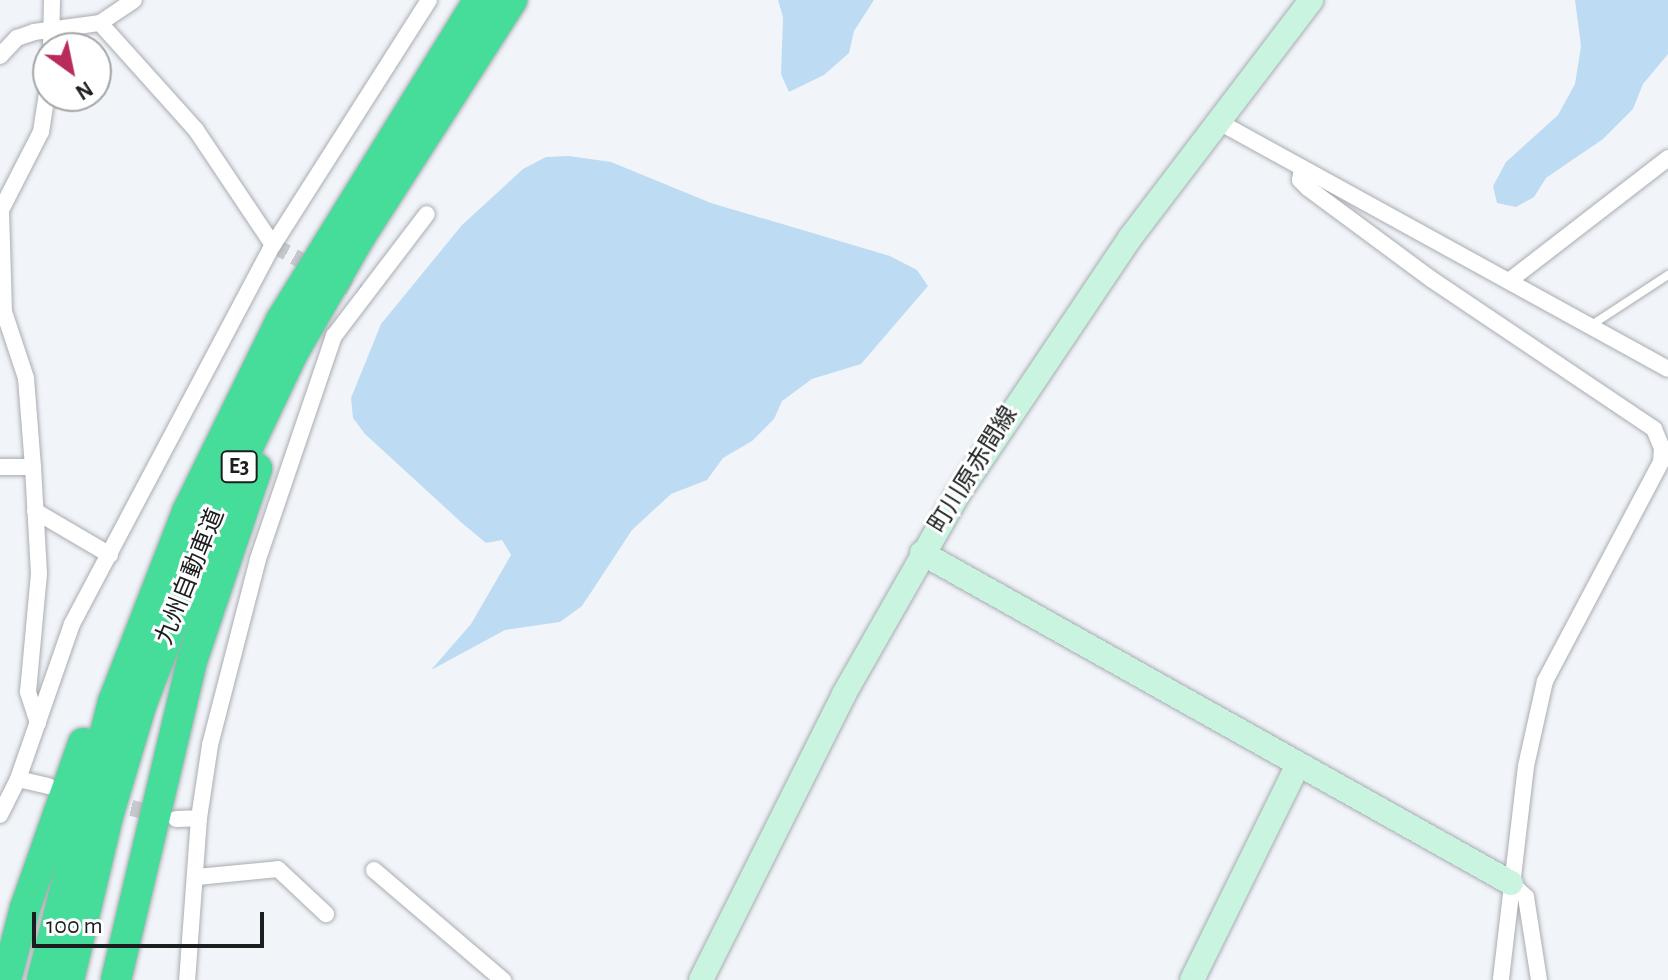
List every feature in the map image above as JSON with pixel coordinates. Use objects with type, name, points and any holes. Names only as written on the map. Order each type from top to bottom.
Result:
[{"type":"highway","name":"九州自動車道","points":[[42,980],[89,785],[143,623],[188,510],[281,320],[479,0]]},
{"type":"highway","name":"九州自動車道","points":[[69,980],[108,816],[175,611],[293,353],[360,237],[512,0]]},
{"type":"highway","points":[[116,980],[209,600],[273,429],[360,237]]},
{"type":"highway","points":[[6,980],[33,881],[101,694],[143,623]]},
{"type":"main road","name":"町川原赤間線","points":[[701,980],[810,758],[922,553],[1076,314],[1311,0]]},
{"type":"main road","points":[[922,553],[1511,883]]},
{"type":"main road","points":[[1192,980],[1298,765]]},
{"type":"street","points":[[49,32],[52,0]]},
{"type":"street","points":[[0,56],[17,38],[49,29],[100,23],[134,0]]},
{"type":"street","points":[[1,808],[18,779],[72,624],[273,245],[429,0]]},
{"type":"street","points":[[100,23],[196,130],[273,245]]},
{"type":"street","points":[[38,723],[28,692],[39,574],[33,467],[26,378],[4,312],[1,210],[41,132],[44,112]]},
{"type":"street","points":[[1219,122],[1668,369]]},
{"type":"street","points":[[1509,281],[1668,158]]},
{"type":"street","points":[[1302,168],[1300,180],[1308,188],[1431,279],[1654,429],[1662,448],[1661,462],[1545,681],[1526,766],[1501,980]]},
{"type":"street","points":[[187,980],[199,818],[210,745],[258,559],[329,349],[427,214]]},
{"type":"street","points":[[0,467],[33,467]]},
{"type":"street","points":[[35,511],[110,555]]},
{"type":"street","points":[[18,779],[48,786]]},
{"type":"street","points":[[176,819],[199,818]]},
{"type":"street","points":[[197,877],[278,869],[326,914]]},
{"type":"street","points":[[374,870],[503,980]]},
{"type":"street","points":[[1511,883],[1526,897],[1539,980]]},
{"type":"lane","points":[[1590,326],[1668,275]]},
{"type":"water","points":[[778,0],[874,0],[854,31],[849,53],[824,75],[789,92],[781,74],[783,17]]},
{"type":"water","points":[[1575,0],[1668,0],[1668,54],[1643,84],[1633,109],[1603,139],[1546,178],[1534,197],[1516,207],[1497,203],[1493,186],[1506,162],[1558,115],[1575,84],[1581,46]]},
{"type":"water","points":[[569,156],[611,162],[711,203],[890,256],[917,270],[928,286],[861,364],[812,379],[782,401],[774,419],[752,441],[723,458],[707,480],[671,494],[632,530],[582,606],[560,622],[505,630],[431,670],[471,624],[511,555],[502,540],[486,543],[365,434],[353,418],[351,398],[381,324],[462,225],[523,169],[546,157]]},
{"type":"tunnel","points":[[273,245],[364,295]]},
{"type":"tunnel","points":[[108,802],[163,816]]}]
